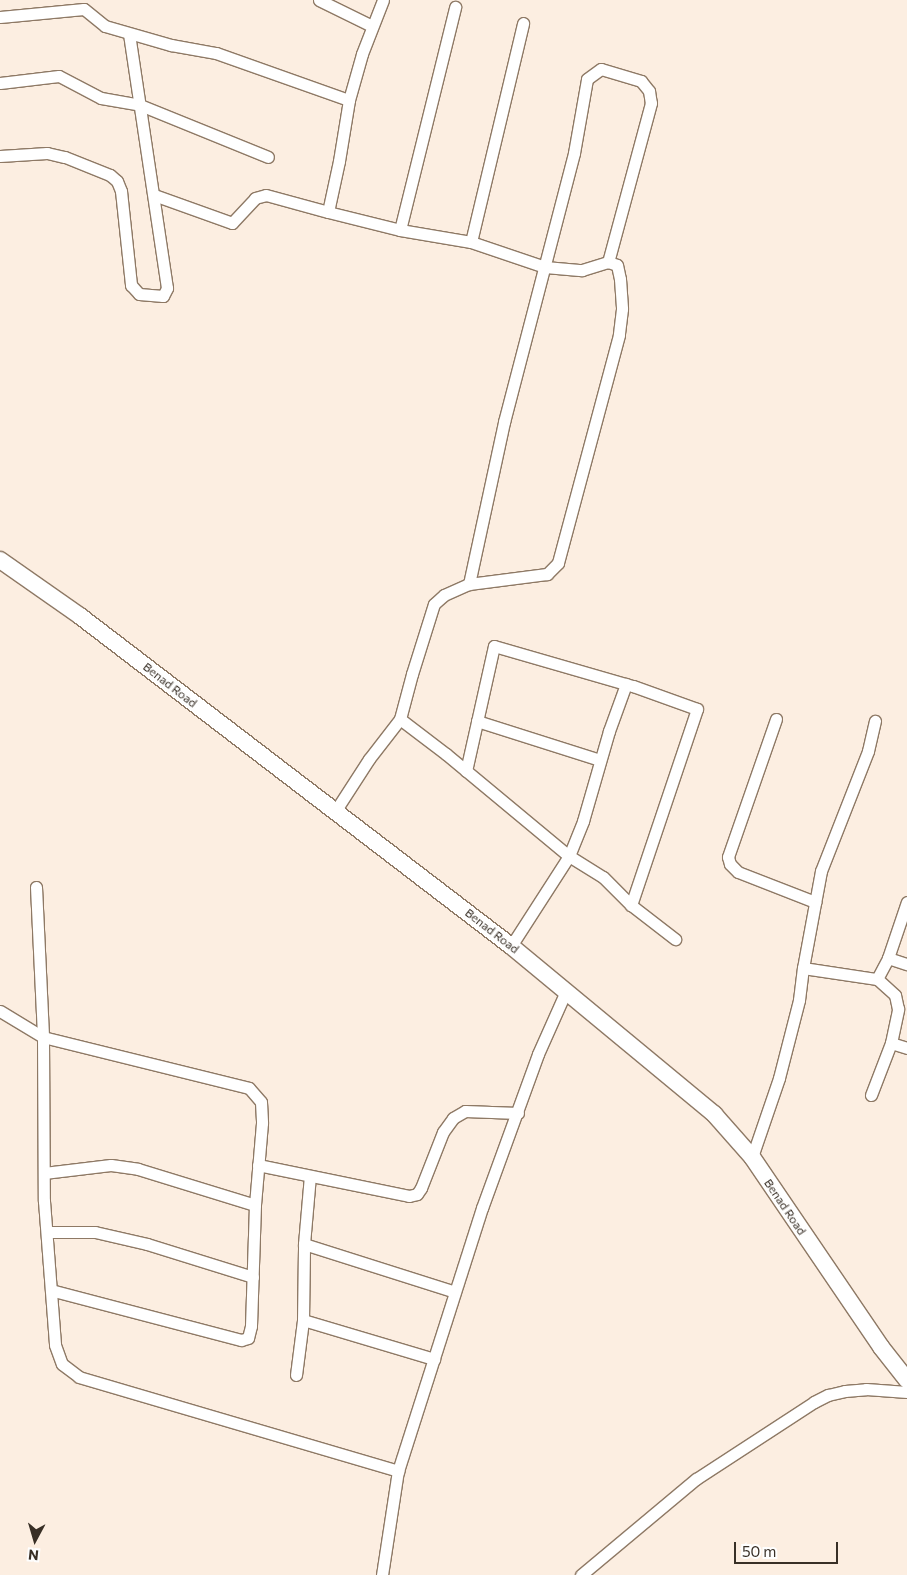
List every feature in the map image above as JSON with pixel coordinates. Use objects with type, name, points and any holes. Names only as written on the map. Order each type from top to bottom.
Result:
[{"type":"main road","name":"Benad Road","points":[[0,560],[80,616],[262,756],[336,810],[511,946],[714,1114],[752,1157],[875,1339],[907,1380]]},
{"type":"street","points":[[320,0],[372,26]]},
{"type":"street","points":[[328,212],[349,100],[362,54],[383,0]]},
{"type":"street","points":[[0,17],[84,4],[105,26],[129,34],[216,54],[349,100]]},
{"type":"street","points":[[400,230],[455,7]]},
{"type":"street","points":[[471,242],[523,24]]},
{"type":"street","points":[[0,156],[47,153],[64,157],[110,175],[117,181],[121,191],[131,285],[139,294],[163,296],[167,288],[129,34]]},
{"type":"street","points":[[469,584],[504,422],[574,153],[587,79],[601,69],[641,81],[649,91],[651,103],[608,262]]},
{"type":"street","points":[[0,83],[59,76],[101,98],[140,105],[268,156]]},
{"type":"street","points":[[154,195],[232,223],[255,198],[266,195],[400,230],[471,242],[545,268],[582,270],[608,262],[617,265],[622,309],[619,336],[558,564],[547,574],[469,584],[444,595],[434,604],[400,720],[369,759],[336,810]]},
{"type":"street","points":[[466,770],[494,646],[626,684],[697,709],[631,905]]},
{"type":"street","points":[[511,946],[569,856],[583,821],[600,760],[626,684]]},
{"type":"street","points":[[776,718],[728,857],[730,864],[738,872],[815,902]]},
{"type":"street","points":[[400,720],[466,770],[569,856],[604,877],[631,905],[675,939]]},
{"type":"street","points":[[477,721],[600,760]]},
{"type":"street","points":[[752,1157],[778,1078],[799,1000],[821,872],[868,751],[874,721]]},
{"type":"street","points":[[36,887],[43,1037],[44,1173],[47,1232],[55,1345],[62,1364],[79,1377],[398,1471]]},
{"type":"street","points":[[877,979],[888,958],[907,902]]},
{"type":"street","points":[[888,958],[907,964]]},
{"type":"street","points":[[803,968],[877,979],[895,995],[898,1008],[890,1043],[871,1095]]},
{"type":"street","points":[[382,1575],[398,1471],[482,1208],[538,1054],[566,991]]},
{"type":"street","points":[[0,1011],[43,1037],[248,1088],[261,1102],[262,1123],[255,1205],[251,1332],[248,1338],[241,1340],[51,1290]]},
{"type":"street","points":[[890,1043],[907,1048]]},
{"type":"street","points":[[258,1165],[409,1196],[417,1194],[443,1132],[453,1118],[465,1112],[518,1113]]},
{"type":"street","points":[[44,1173],[110,1165],[138,1169],[255,1205]]},
{"type":"street","points":[[296,1375],[303,1320],[304,1244],[310,1176]]},
{"type":"street","points":[[47,1232],[104,1234],[147,1244],[253,1277]]},
{"type":"street","points":[[304,1244],[455,1292]]},
{"type":"street","points":[[303,1320],[434,1359]]},
{"type":"street","points":[[586,1573],[668,1500],[696,1479],[814,1402],[828,1395],[845,1391],[866,1389],[907,1392]]}]
